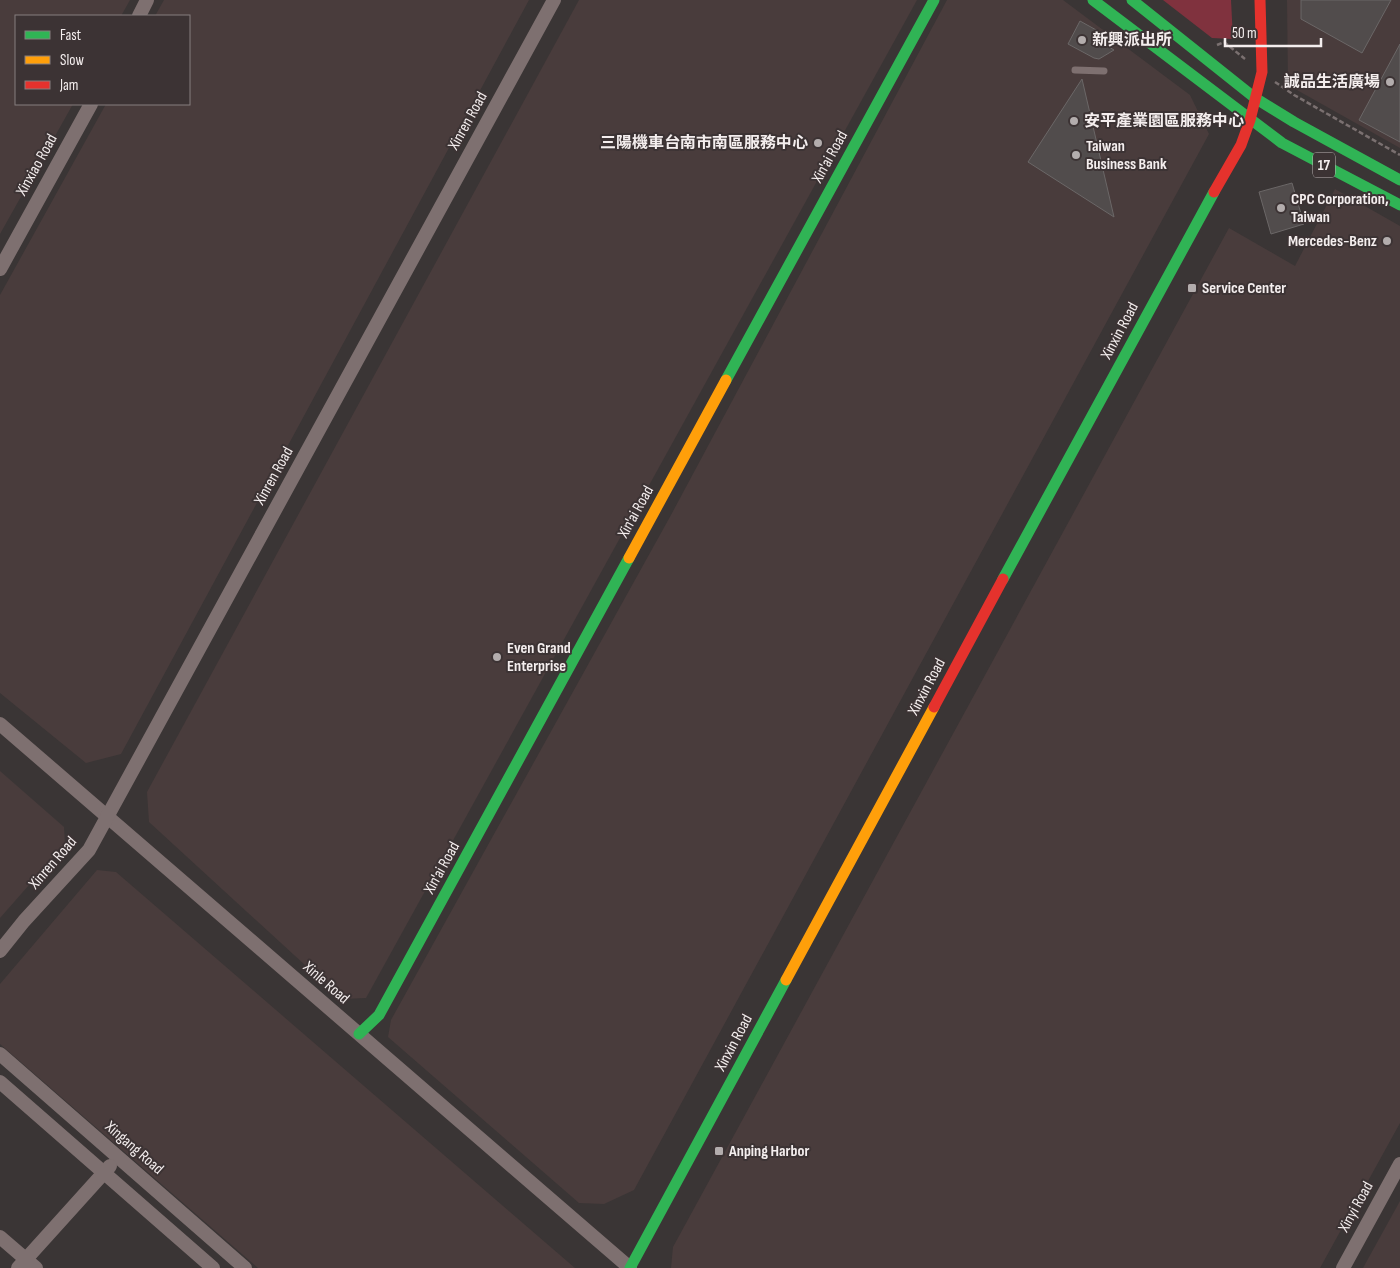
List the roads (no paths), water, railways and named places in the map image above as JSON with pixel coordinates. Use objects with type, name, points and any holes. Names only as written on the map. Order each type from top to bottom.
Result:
[{"type":"street","points":[[139,15],[147,0]]},
{"type":"street","name":"Xinren Road","points":[[0,951],[24,921],[89,850],[554,0]]},
{"type":"street","name":"Xin'ai Road","points":[[359,1034],[379,1015],[934,0]]},
{"type":"street","name":"17","points":[[1093,0],[1282,143],[1400,205]]},
{"type":"street","name":"17","points":[[1132,0],[1255,98],[1294,122],[1400,180]]},
{"type":"street","name":"Xinxin Road","points":[[630,1268],[1185,244],[1241,145],[1250,120],[1262,72],[1260,0]]},
{"type":"street","name":"Xinxiao Road","points":[[0,269],[90,105]]},
{"type":"street","name":"Xinle Road","points":[[0,724],[630,1268]]},
{"type":"street","name":"Xingang Road","points":[[0,1054],[245,1268]]},
{"type":"street","points":[[0,1082],[213,1268]]},
{"type":"street","points":[[0,1237],[27,1265],[118,1157]]},
{"type":"street","name":"Xinyi Road","points":[[1343,1268],[1400,1164]]},
{"type":"lane","points":[[1075,70],[1104,71]]},
{"type":"place","name":"新興派出所","points":[[1082,40]]},
{"type":"place","name":"誠品生活廣場","points":[[1390,82]]},
{"type":"place","name":"安平產業園區服務中心","points":[[1074,121]]},
{"type":"place","name":"三陽機車台南市南區服務中心","points":[[818,143]]},
{"type":"place","name":"Taiwan Business Bank","points":[[1076,155]]},
{"type":"place","name":"CPC Corporation, Taiwan","points":[[1281,208]]},
{"type":"place","name":"Mercedes-Benz","points":[[1387,241]]},
{"type":"place","name":"Service Center","points":[[1192,288]]},
{"type":"place","name":"Even Grand Enterprise","points":[[497,657]]},
{"type":"place","name":"Anping Harbor","points":[[719,1151]]}]
